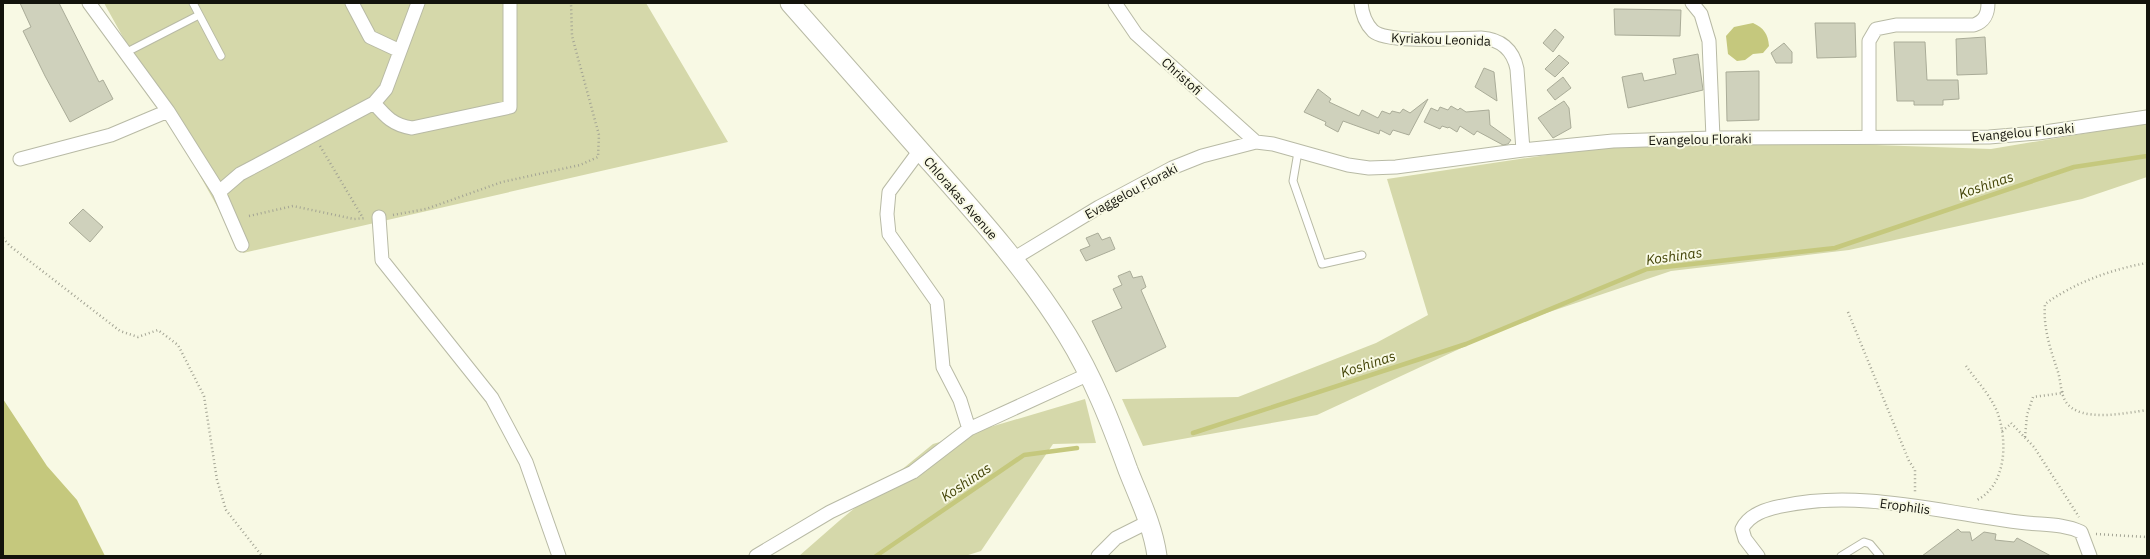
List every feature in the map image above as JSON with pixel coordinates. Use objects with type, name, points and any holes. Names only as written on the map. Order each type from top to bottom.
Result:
[{"type":"main road","name":"Chlorakas Avenue","points":[[790,3],[920,150],[1013,259],[1046,302],[1068,336],[1089,374],[1106,412],[1148,522],[1158,554]]},
{"type":"street","points":[[89,3],[168,112],[220,192],[242,245]]},
{"type":"street","points":[[352,3],[370,38],[400,51]]},
{"type":"street","points":[[220,192],[240,174],[374,103],[386,89],[418,3]]},
{"type":"street","points":[[374,103],[390,122],[399,126],[412,128],[510,107],[510,3]]},
{"type":"street","name":"Christofi","points":[[1115,3],[1136,34],[1256,142]]},
{"type":"street","name":"Kyriakou Leonida","points":[[1361,3],[1367,24],[1373,32],[1383,37],[1404,39],[1490,38],[1504,45],[1515,59],[1517,69],[1523,150]]},
{"type":"street","points":[[1692,3],[1701,14],[1708,40],[1713,138]]},
{"type":"street","points":[[1869,137],[1869,41],[1876,29],[1896,25],[1974,25],[1986,17],[1988,3]]},
{"type":"street","points":[[20,159],[111,135],[168,112]]},
{"type":"street","name":"Evangelou Floraki","points":[[1256,142],[1272,144],[1348,165],[1383,168],[1421,165],[1523,150],[1613,141],[1713,138],[1989,137],[2038,133],[2147,117]]},
{"type":"street","name":"Evaggelou Floraki","points":[[1013,259],[1079,219],[1172,168],[1202,156],[1256,142]]},
{"type":"street","points":[[920,150],[890,192],[887,214],[889,234],[937,302],[943,367],[960,400],[969,429]]},
{"type":"street","points":[[379,217],[382,260],[492,398],[526,462],[559,556]]},
{"type":"street","points":[[756,556],[830,512],[913,472],[969,429],[1089,374]]},
{"type":"street","name":"Erophilis","points":[[1758,556],[1745,539],[1742,529],[1745,523],[1763,511],[1802,502],[1838,499],[1868,500],[2066,527],[2081,532]]},
{"type":"street","points":[[1098,556],[1116,538],[1148,522]]},
{"type":"street","points":[[2081,532],[2090,556]]},
{"type":"lane","points":[[193,3],[221,56]]},
{"type":"lane","points":[[125,53],[199,15]]},
{"type":"lane","points":[[1298,152],[1293,181],[1322,264],[1362,255]]},
{"type":"lane","points":[[1841,556],[1864,542],[1870,544],[1880,556]]},
{"type":"path","points":[[249,216],[293,206],[354,219],[379,217],[426,209],[502,182],[580,165],[598,157],[599,135],[572,36],[571,3]]},
{"type":"path","points":[[313,135],[362,218]]},
{"type":"path","points":[[3,238],[10,246],[120,331],[138,338],[158,330],[178,345],[204,396],[217,480],[226,510],[262,556]]},
{"type":"path","points":[[2147,263],[2128,266],[2081,284],[2045,304],[2044,317],[2050,350],[2058,371],[2066,402],[2079,412],[2110,415],[2147,410]]},
{"type":"path","points":[[1848,312],[1909,460],[1915,470],[1914,507]]},
{"type":"path","points":[[1948,512],[1981,498],[1995,485],[2001,468],[2002,431],[1998,413],[1966,366]]},
{"type":"path","points":[[2025,437],[2027,415],[2033,397],[2063,393]]},
{"type":"path","points":[[2002,431],[2011,423],[2034,447],[2080,518],[2081,532],[2147,537]]},
{"type":"shaded area","points":[[104,3],[646,3],[728,142],[243,253]]},
{"type":"shaded area","points":[[1753,23],[1765,32],[1768,38],[1769,46],[1763,53],[1753,54],[1745,60],[1737,61],[1728,54],[1726,36],[1734,27]]},
{"type":"shaded area","points":[[2147,123],[2147,177],[2082,199],[1849,250],[1671,271],[1511,325],[1317,415],[1143,446],[1122,399],[1238,397],[1376,343],[1428,315],[1387,179],[1613,145],[1847,144],[1991,149]]},
{"type":"shaded area","points":[[3,399],[47,466],[77,500],[105,556],[3,556]]},
{"type":"shaded area","points":[[1085,399],[1096,443],[1053,444],[981,551],[965,556],[799,556],[839,521],[933,444]]},
{"type":"building","points":[[20,3],[59,3],[99,82],[103,80],[113,99],[70,122],[23,31],[31,27]]},
{"type":"building","points":[[1614,9],[1681,10],[1680,36],[1615,35]]},
{"type":"building","points":[[1815,23],[1855,23],[1856,57],[1817,58]]},
{"type":"building","points":[[1555,29],[1564,37],[1553,52],[1543,43]]},
{"type":"building","points":[[1985,37],[1987,74],[1957,75],[1956,39]]},
{"type":"building","points":[[1894,42],[1925,42],[1927,80],[1958,80],[1959,99],[1943,100],[1943,105],[1914,105],[1914,101],[1897,101]]},
{"type":"building","points":[[1784,43],[1792,52],[1792,63],[1776,63],[1771,53]]},
{"type":"building","points":[[1698,54],[1703,90],[1628,108],[1622,77],[1642,73],[1644,81],[1676,74],[1673,59]]},
{"type":"building","points":[[1559,55],[1569,63],[1555,77],[1545,69]]},
{"type":"building","points":[[1484,68],[1494,72],[1497,101],[1475,87]]},
{"type":"building","points":[[1759,71],[1759,120],[1727,121],[1726,72]]},
{"type":"building","points":[[1563,77],[1571,88],[1555,100],[1547,90]]},
{"type":"building","points":[[1318,89],[1331,99],[1329,102],[1359,116],[1362,110],[1378,118],[1382,111],[1390,114],[1392,111],[1400,113],[1403,109],[1410,113],[1428,99],[1409,135],[1393,130],[1390,135],[1380,130],[1379,134],[1343,121],[1338,132],[1325,125],[1326,122],[1304,112]]},
{"type":"building","points":[[1564,101],[1569,108],[1571,128],[1553,138],[1538,118]]},
{"type":"building","points":[[1451,106],[1458,110],[1460,108],[1466,112],[1489,110],[1490,125],[1511,140],[1508,144],[1503,145],[1477,131],[1474,135],[1460,126],[1457,132],[1449,127],[1442,126],[1440,129],[1424,122],[1431,108],[1438,111],[1440,107],[1448,110]]},
{"type":"building","points":[[83,209],[103,227],[90,242],[69,223]]},
{"type":"building","points":[[1098,233],[1102,240],[1110,237],[1115,249],[1086,261],[1080,250],[1090,246],[1086,238]]},
{"type":"building","points":[[1130,271],[1133,278],[1142,276],[1146,287],[1141,290],[1166,347],[1116,372],[1092,321],[1122,308],[1113,289],[1122,285],[1118,276]]},
{"type":"building","points":[[1958,529],[1961,532],[1970,532],[1972,541],[1984,532],[1996,534],[1995,540],[2014,542],[2017,538],[2051,556],[1922,556]]},
{"type":"waterway","name":"Koshinas","points":[[1193,433],[1466,344],[1647,269],[1835,248],[2074,167],[2147,156]]},
{"type":"waterway","name":"Koshinas","points":[[876,556],[1024,455],[1077,448]]}]
